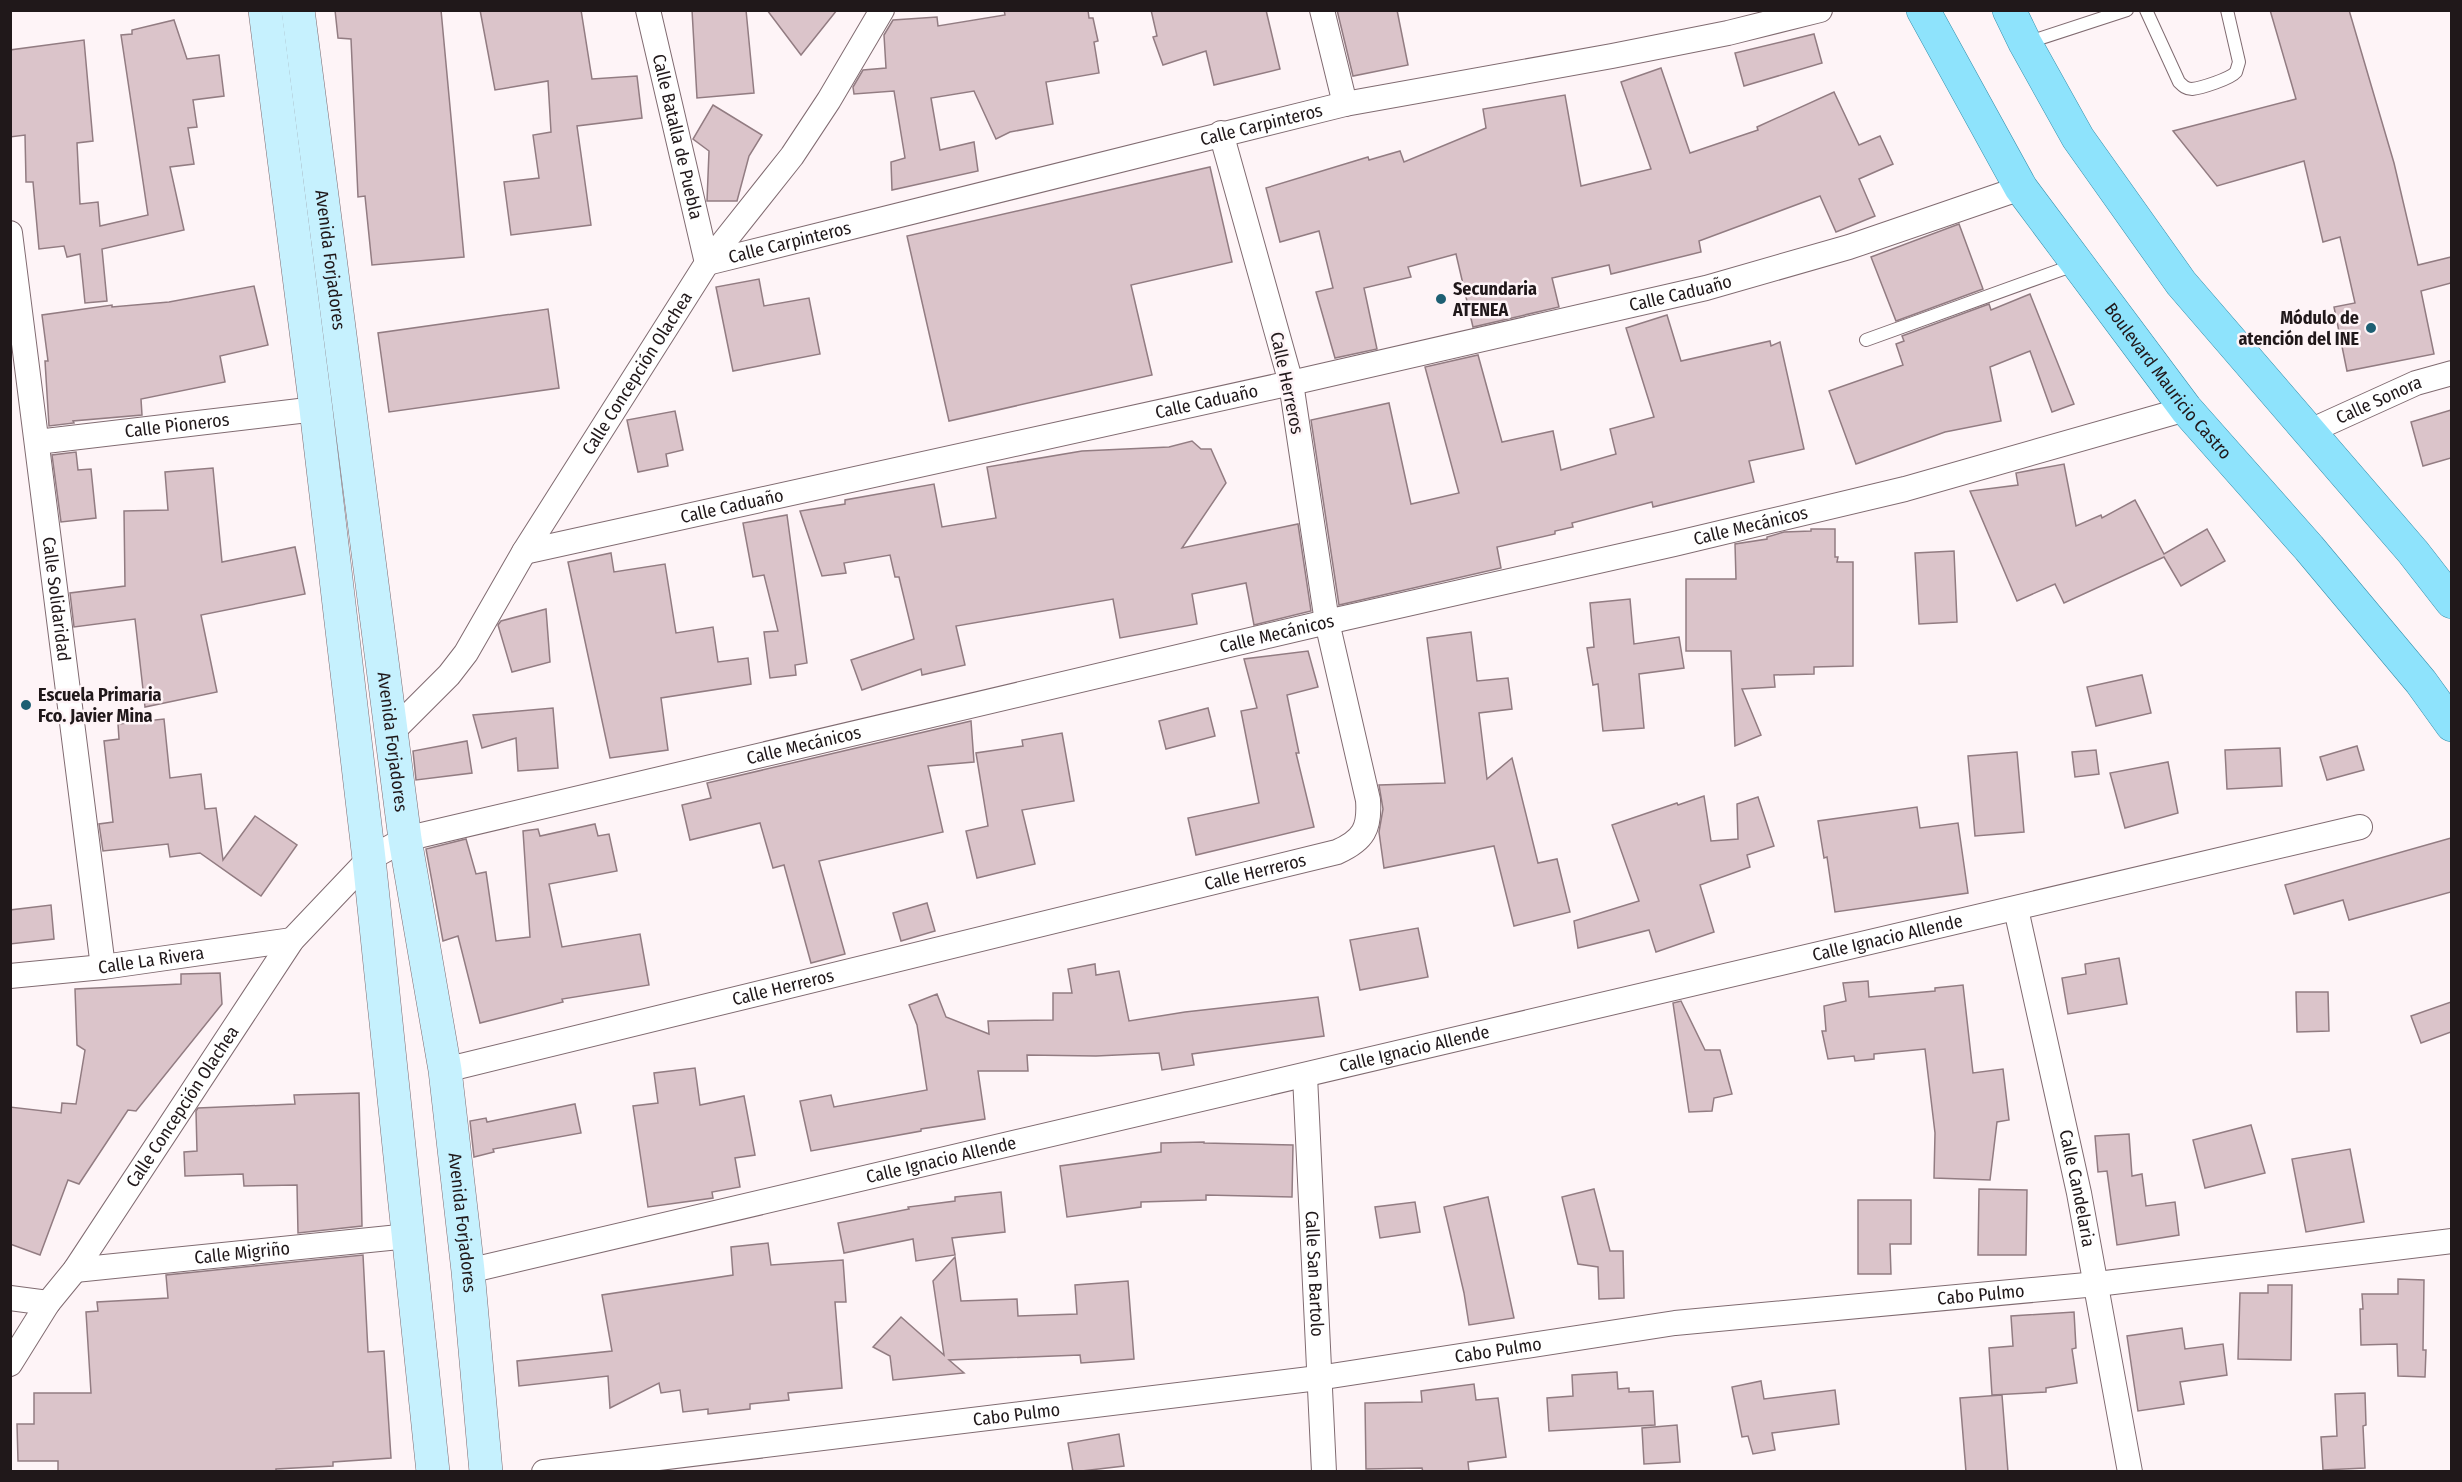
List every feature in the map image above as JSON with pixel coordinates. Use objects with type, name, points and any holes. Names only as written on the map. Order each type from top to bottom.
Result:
[{"type":"main road","name":"Avenida Forjadores","points":[[265,10],[316,409],[369,859],[434,1472]]},
{"type":"main road","name":"Avenida Forjadores","points":[[298,10],[405,839],[445,1070],[468,1271],[486,1472]]},
{"type":"main road","name":"Boulevard Mauricio Castro","points":[[1923,10],[2021,188],[2186,409],[2421,682],[2451,725]]},
{"type":"main road","points":[[2009,10],[2078,138],[2181,283],[2413,552],[2451,602]]},
{"type":"street","name":"Calle Batalla de Puebla","points":[[648,10],[707,263]]},
{"type":"street","name":"Calle Concepción Olachea","points":[[391,733],[449,675],[466,653],[524,552],[707,263],[792,156],[829,100],[882,10]]},
{"type":"street","points":[[1322,10],[1345,104]]},
{"type":"street","name":"Calle Carpinteros","points":[[707,263],[1345,104],[1728,33],[1820,10]]},
{"type":"street","name":"Calle Herreros","points":[[445,1070],[1337,852],[1360,839],[1367,826],[1368,800],[1327,622],[1291,383],[1221,134]]},
{"type":"street","name":"Calle Caduaño","points":[[524,552],[1291,383],[1706,288],[1849,247],[2021,188]]},
{"type":"street","name":"Calle Solidaridad","points":[[10,233],[103,967]]},
{"type":"street","name":"Calle Sonora","points":[[2308,432],[2416,383],[2451,373]]},
{"type":"street","name":"Calle Pioneros","points":[[37,442],[316,409]]},
{"type":"street","name":"Calle Mecánicos","points":[[369,859],[405,839],[1327,622],[1905,489],[2186,409]]},
{"type":"street","name":"Calle Ignacio Allende","points":[[468,1271],[1305,1076],[1538,1018],[2016,909],[2360,826]]},
{"type":"street","name":"Calle Concepción Olachea","points":[[10,1364],[48,1303],[75,1270],[292,940],[369,859]]},
{"type":"street","name":"Calle Candelaria","points":[[2016,909],[2097,1284],[2130,1472]]},
{"type":"street","name":"Calle La Rivera","points":[[10,976],[103,967],[292,940]]},
{"type":"street","name":"Calle San Bartolo","points":[[1305,1076],[1324,1472]]},
{"type":"street","name":"Calle Migriño","points":[[75,1270],[409,1236]]},
{"type":"street","name":"Cabo Pulmo","points":[[544,1472],[1318,1378],[1675,1323],[2097,1284],[2451,1240]]},
{"type":"street","points":[[10,1298],[48,1303]]},
{"type":"lane","points":[[2025,43],[2127,10]]},
{"type":"lane","points":[[2146,10],[2179,82],[2192,89],[2236,72],[2239,62],[2227,10]]},
{"type":"lane","points":[[1866,340],[2078,264]]},
{"type":"building","points":[[335,10],[441,10],[464,257],[372,265],[365,196],[358,197],[351,39],[338,38]]},
{"type":"building","points":[[480,10],[581,10],[592,79],[637,76],[642,118],[577,126],[591,225],[511,235],[504,182],[539,178],[533,135],[551,132],[548,81],[495,90]]},
{"type":"building","points":[[692,10],[746,10],[754,93],[697,98]]},
{"type":"building","points":[[767,10],[837,10],[801,55]]},
{"type":"building","points":[[1004,10],[1088,10],[1089,18],[1093,18],[1098,41],[1094,42],[1099,73],[1046,82],[1053,124],[1010,132],[996,139],[974,91],[931,98],[940,150],[974,142],[978,171],[892,190],[891,162],[905,158],[894,91],[854,94],[853,87],[863,70],[886,68],[884,35],[893,20],[937,17],[938,26],[1005,15]]},
{"type":"building","points":[[1151,10],[1266,10],[1280,69],[1214,85],[1206,51],[1163,65],[1153,37],[1157,36]]},
{"type":"building","points":[[1337,10],[1397,10],[1408,65],[1353,76]]},
{"type":"building","points":[[2270,10],[2349,10],[2394,163],[2418,265],[2451,257],[2451,283],[2421,291],[2434,354],[2347,371],[2334,307],[2355,303],[2340,237],[2323,242],[2304,161],[2217,186],[2173,131],[2296,99]]},
{"type":"building","points":[[174,20],[187,59],[219,55],[224,96],[193,100],[197,127],[188,128],[194,164],[170,167],[184,230],[102,249],[107,301],[85,303],[80,254],[67,257],[64,246],[39,249],[33,182],[26,182],[25,135],[10,137],[10,50],[84,40],[93,141],[77,143],[80,204],[98,202],[100,226],[148,215],[121,35],[132,34],[132,30]]},
{"type":"building","points":[[1814,34],[1822,63],[1744,86],[1735,53]]},
{"type":"building","points":[[1661,68],[1690,153],[1758,130],[1757,127],[1834,92],[1859,145],[1880,136],[1893,164],[1859,179],[1875,216],[1836,232],[1820,196],[1699,241],[1701,252],[1611,274],[1609,265],[1552,278],[1559,307],[1473,327],[1456,254],[1408,267],[1411,277],[1364,288],[1377,349],[1335,358],[1316,292],[1333,288],[1319,231],[1280,242],[1266,188],[1368,157],[1369,160],[1400,151],[1404,162],[1486,128],[1483,109],[1565,95],[1581,186],[1651,169],[1621,82]]},
{"type":"building","points":[[713,105],[762,135],[749,156],[737,201],[707,201],[709,151],[693,139]]},
{"type":"building","points":[[1210,167],[1232,262],[1131,285],[1152,375],[949,421],[907,236]]},
{"type":"building","points":[[1959,224],[1983,289],[1896,321],[1871,257]]},
{"type":"building","points":[[759,279],[764,306],[809,298],[820,354],[733,371],[716,287]]},
{"type":"building","points":[[254,286],[268,345],[220,356],[225,382],[141,399],[142,415],[73,421],[74,423],[49,426],[45,361],[48,361],[42,315],[112,305],[112,307],[169,302]]},
{"type":"building","points":[[2030,294],[2074,404],[2052,412],[2030,351],[1990,367],[2001,421],[1945,432],[1856,464],[1829,391],[1903,365],[1896,344],[1904,341],[1902,336],[1989,304],[1991,310]]},
{"type":"building","points":[[548,309],[559,388],[389,412],[378,333]]},
{"type":"building","points":[[1667,315],[1681,361],[1770,341],[1771,346],[1780,342],[1804,449],[1749,461],[1754,482],[1653,507],[1652,502],[1572,523],[1573,527],[1555,531],[1555,534],[1497,547],[1501,568],[1339,605],[1311,420],[1389,403],[1411,504],[1459,493],[1425,367],[1478,355],[1502,442],[1553,431],[1561,470],[1616,454],[1610,429],[1654,417],[1626,328]]},
{"type":"building","points":[[2451,410],[2451,458],[2423,466],[2411,422]]},
{"type":"building","points":[[675,411],[683,450],[666,454],[668,466],[638,472],[627,420]]},
{"type":"building","points":[[1192,441],[1201,449],[1211,449],[1226,483],[1182,548],[1298,524],[1311,611],[1254,625],[1246,583],[1192,594],[1197,624],[1120,638],[1113,599],[956,626],[965,665],[922,675],[921,669],[862,690],[851,660],[914,639],[899,577],[895,577],[890,555],[844,563],[846,573],[822,576],[800,511],[845,504],[845,500],[934,484],[942,527],[996,518],[987,467],[1082,451],[1169,447]]},
{"type":"building","points":[[76,452],[78,470],[91,469],[96,518],[61,522],[52,455]]},
{"type":"building","points":[[2064,464],[2076,526],[2101,515],[2102,518],[2135,500],[2164,554],[2207,529],[2225,561],[2181,586],[2164,557],[2064,603],[2055,584],[2017,601],[1970,491],[2018,485],[2016,473]]},
{"type":"building","points":[[213,468],[222,562],[295,547],[305,594],[201,615],[217,692],[145,707],[135,619],[74,627],[70,593],[125,586],[124,511],[168,510],[165,472]]},
{"type":"building","points":[[787,515],[807,663],[795,665],[796,675],[770,678],[764,632],[778,631],[764,575],[753,577],[743,523]]},
{"type":"building","points":[[1811,529],[1835,529],[1837,562],[1853,562],[1853,666],[1814,667],[1814,674],[1774,675],[1775,687],[1742,689],[1761,735],[1735,746],[1731,651],[1686,651],[1686,579],[1736,579],[1735,544],[1767,539],[1767,537],[1784,532],[1811,531]]},
{"type":"building","points":[[1954,551],[1957,622],[1919,624],[1915,553]]},
{"type":"building","points":[[611,553],[614,572],[665,564],[676,633],[713,627],[718,662],[748,658],[751,684],[661,698],[668,750],[610,758],[568,562]]},
{"type":"building","points":[[1630,599],[1634,644],[1679,637],[1684,668],[1639,674],[1644,728],[1603,731],[1598,684],[1593,685],[1587,648],[1594,647],[1590,603]]},
{"type":"building","points":[[546,609],[550,662],[512,672],[498,625],[501,621]]},
{"type":"building","points":[[1471,632],[1477,681],[1508,678],[1512,709],[1479,713],[1487,779],[1512,758],[1538,863],[1557,859],[1570,912],[1514,926],[1494,846],[1384,868],[1379,832],[1383,809],[1379,785],[1445,783],[1427,638]]},
{"type":"building","points":[[1308,651],[1318,687],[1287,695],[1299,753],[1296,753],[1314,827],[1196,855],[1188,818],[1259,803],[1241,711],[1257,708],[1244,659]]},
{"type":"building","points":[[2142,675],[2151,713],[2096,726],[2087,687]]},
{"type":"building","points":[[553,708],[558,768],[518,771],[516,738],[482,748],[473,715]]},
{"type":"building","points":[[1208,708],[1215,736],[1166,749],[1159,721]]},
{"type":"building","points":[[164,719],[170,778],[201,774],[205,809],[216,808],[223,860],[255,816],[297,845],[261,896],[200,853],[170,857],[168,844],[103,851],[99,824],[113,822],[104,741],[119,739],[118,724]]},
{"type":"building","points":[[971,721],[974,762],[928,766],[943,832],[819,861],[845,954],[811,963],[784,865],[773,868],[760,823],[690,840],[682,805],[711,798],[707,783]]},
{"type":"building","points":[[1062,733],[1074,801],[1022,810],[1035,864],[977,878],[966,831],[988,826],[976,753],[1023,746],[1022,740]]},
{"type":"building","points":[[467,741],[472,773],[416,780],[413,751]]},
{"type":"building","points":[[2357,746],[2364,770],[2327,780],[2320,757]]},
{"type":"building","points":[[2280,748],[2282,786],[2227,789],[2225,750]]},
{"type":"building","points":[[2096,750],[2099,774],[2075,777],[2072,752]]},
{"type":"building","points":[[2017,752],[2024,832],[1975,836],[1968,756]]},
{"type":"building","points":[[2168,762],[2178,813],[2125,828],[2110,773]]},
{"type":"building","points":[[1704,796],[1711,841],[1738,839],[1737,804],[1758,797],[1774,846],[1747,855],[1750,867],[1700,885],[1714,932],[1656,952],[1649,930],[1578,948],[1574,921],[1639,901],[1612,825]]},
{"type":"building","points":[[1917,807],[1920,828],[1958,823],[1968,893],[1835,912],[1827,857],[1824,858],[1818,821]]},
{"type":"building","points":[[595,824],[598,836],[609,834],[617,871],[549,884],[562,947],[640,934],[649,985],[562,999],[563,1002],[480,1023],[458,936],[443,941],[426,849],[466,839],[476,874],[486,872],[496,941],[530,937],[523,831],[538,829],[540,836]]},
{"type":"building","points":[[2451,838],[2451,892],[2349,920],[2343,900],[2294,914],[2285,885]]},
{"type":"building","points":[[927,903],[935,931],[901,941],[893,913]]},
{"type":"building","points":[[51,905],[54,939],[10,944],[10,910]]},
{"type":"building","points":[[1418,928],[1428,977],[1360,990],[1350,940]]},
{"type":"building","points":[[2119,958],[2127,1004],[2068,1014],[2062,978],[2086,974],[2085,964]]},
{"type":"building","points":[[1095,964],[1096,975],[1119,971],[1129,1021],[1185,1012],[1318,997],[1324,1036],[1192,1054],[1194,1065],[1162,1070],[1159,1053],[1096,1056],[1027,1055],[1028,1071],[978,1071],[985,1119],[811,1151],[800,1101],[831,1095],[834,1107],[927,1090],[917,1025],[909,1005],[937,994],[946,1017],[989,1034],[988,1021],[1053,1020],[1053,993],[1072,993],[1068,969]]},
{"type":"building","points":[[220,973],[222,1004],[136,1111],[128,1110],[79,1184],[68,1180],[40,1255],[10,1244],[10,1107],[61,1113],[62,1103],[76,1104],[85,1050],[77,1045],[75,989],[181,984],[181,974]]},
{"type":"building","points":[[1868,981],[1869,997],[1935,991],[1935,988],[1963,985],[1973,1073],[2003,1069],[2009,1120],[1997,1122],[1990,1180],[1934,1178],[1935,1133],[1925,1049],[1874,1054],[1874,1059],[1855,1061],[1854,1056],[1828,1059],[1822,1031],[1826,1031],[1824,1006],[1846,1001],[1843,983]]},
{"type":"building","points":[[2296,992],[2328,992],[2329,1031],[2297,1032]]},
{"type":"building","points":[[1681,1001],[1705,1050],[1720,1050],[1732,1094],[1714,1098],[1712,1111],[1689,1112],[1673,1003]]},
{"type":"building","points":[[2451,1002],[2451,1032],[2421,1043],[2411,1016]]},
{"type":"building","points":[[695,1068],[700,1105],[744,1096],[755,1155],[735,1158],[740,1187],[712,1192],[713,1198],[648,1207],[633,1106],[658,1103],[654,1073]]},
{"type":"building","points":[[359,1093],[362,1226],[298,1233],[297,1185],[244,1186],[243,1174],[185,1176],[184,1152],[197,1151],[196,1111],[198,1108],[295,1104],[294,1095]]},
{"type":"building","points":[[575,1104],[581,1133],[493,1149],[494,1152],[474,1157],[470,1121],[486,1118],[487,1122]]},
{"type":"building","points":[[2251,1125],[2265,1173],[2205,1188],[2193,1140]]},
{"type":"building","points":[[2129,1134],[2132,1176],[2142,1174],[2146,1206],[2175,1202],[2179,1235],[2117,1245],[2107,1171],[2098,1172],[2095,1136]]},
{"type":"building","points":[[1161,1143],[1293,1145],[1292,1197],[1206,1195],[1206,1200],[1141,1202],[1141,1207],[1067,1217],[1060,1166],[1161,1152]]},
{"type":"building","points":[[2350,1149],[2364,1222],[2306,1232],[2292,1159]]},
{"type":"building","points":[[1594,1189],[1610,1251],[1623,1251],[1624,1298],[1599,1299],[1598,1267],[1578,1264],[1562,1197]]},
{"type":"building","points":[[1979,1189],[2027,1190],[2026,1255],[1978,1255]]},
{"type":"building","points":[[1001,1192],[1005,1232],[952,1238],[955,1255],[916,1261],[913,1239],[844,1253],[838,1223],[909,1209],[908,1207],[955,1201],[955,1197]]},
{"type":"building","points":[[1488,1197],[1514,1318],[1469,1325],[1444,1207]]},
{"type":"building","points":[[1858,1200],[1911,1200],[1911,1244],[1890,1244],[1891,1274],[1858,1274]]},
{"type":"building","points":[[1415,1202],[1420,1232],[1380,1238],[1375,1207]]},
{"type":"building","points":[[768,1243],[771,1265],[843,1260],[846,1302],[835,1302],[842,1388],[788,1393],[789,1400],[750,1404],[750,1409],[708,1414],[708,1409],[683,1412],[680,1390],[661,1393],[659,1383],[610,1408],[608,1376],[519,1386],[517,1361],[612,1351],[602,1295],[733,1275],[731,1247]]},
{"type":"building","points":[[363,1255],[368,1352],[384,1351],[391,1458],[333,1462],[333,1466],[276,1469],[276,1472],[58,1472],[58,1461],[18,1461],[17,1424],[34,1424],[34,1393],[91,1393],[86,1312],[98,1311],[97,1302],[168,1298],[166,1275]]},
{"type":"building","points":[[955,1257],[961,1301],[1017,1299],[1018,1316],[1077,1314],[1075,1285],[1128,1281],[1134,1359],[1081,1363],[1080,1355],[949,1360],[964,1373],[893,1380],[890,1356],[873,1347],[901,1317],[944,1355],[933,1281]]},
{"type":"building","points":[[2398,1279],[2424,1280],[2425,1377],[2398,1376],[2397,1344],[2361,1345],[2362,1294],[2398,1294]]},
{"type":"building","points":[[2268,1285],[2292,1285],[2291,1360],[2238,1359],[2240,1293],[2268,1293]]},
{"type":"building","points":[[2074,1312],[2076,1348],[2072,1349],[2077,1383],[2046,1388],[2046,1392],[1992,1395],[1989,1348],[2013,1346],[2011,1316]]},
{"type":"building","points":[[2182,1328],[2185,1349],[2223,1344],[2227,1375],[2180,1382],[2184,1404],[2138,1411],[2127,1336]]},
{"type":"building","points":[[1617,1372],[1618,1389],[1629,1388],[1629,1392],[1653,1391],[1655,1425],[1549,1431],[1547,1398],[1573,1396],[1572,1375]]},
{"type":"building","points":[[1761,1381],[1764,1399],[1835,1390],[1839,1424],[1772,1433],[1775,1450],[1753,1454],[1748,1436],[1742,1437],[1732,1387]]},
{"type":"building","points":[[1474,1384],[1476,1400],[1498,1398],[1506,1457],[1468,1462],[1469,1472],[1423,1472],[1422,1468],[1366,1469],[1365,1403],[1422,1402],[1421,1391]]},
{"type":"building","points":[[2365,1393],[2366,1425],[2363,1426],[2365,1468],[2323,1470],[2321,1437],[2337,1436],[2335,1394]]},
{"type":"building","points":[[2002,1395],[2008,1472],[1966,1472],[1960,1398]]},
{"type":"building","points":[[1677,1425],[1680,1462],[1644,1464],[1642,1428]]},
{"type":"building","points":[[1119,1434],[1124,1466],[1073,1472],[1068,1443]]},
{"type":"place","name":"Secundaria ATENEA","points":[[1441,299]]},
{"type":"place","name":"Módulo de atención del INE","points":[[2371,328]]},
{"type":"place","name":"Escuela Primaria Fco. Javier Mina","points":[[26,705]]}]
